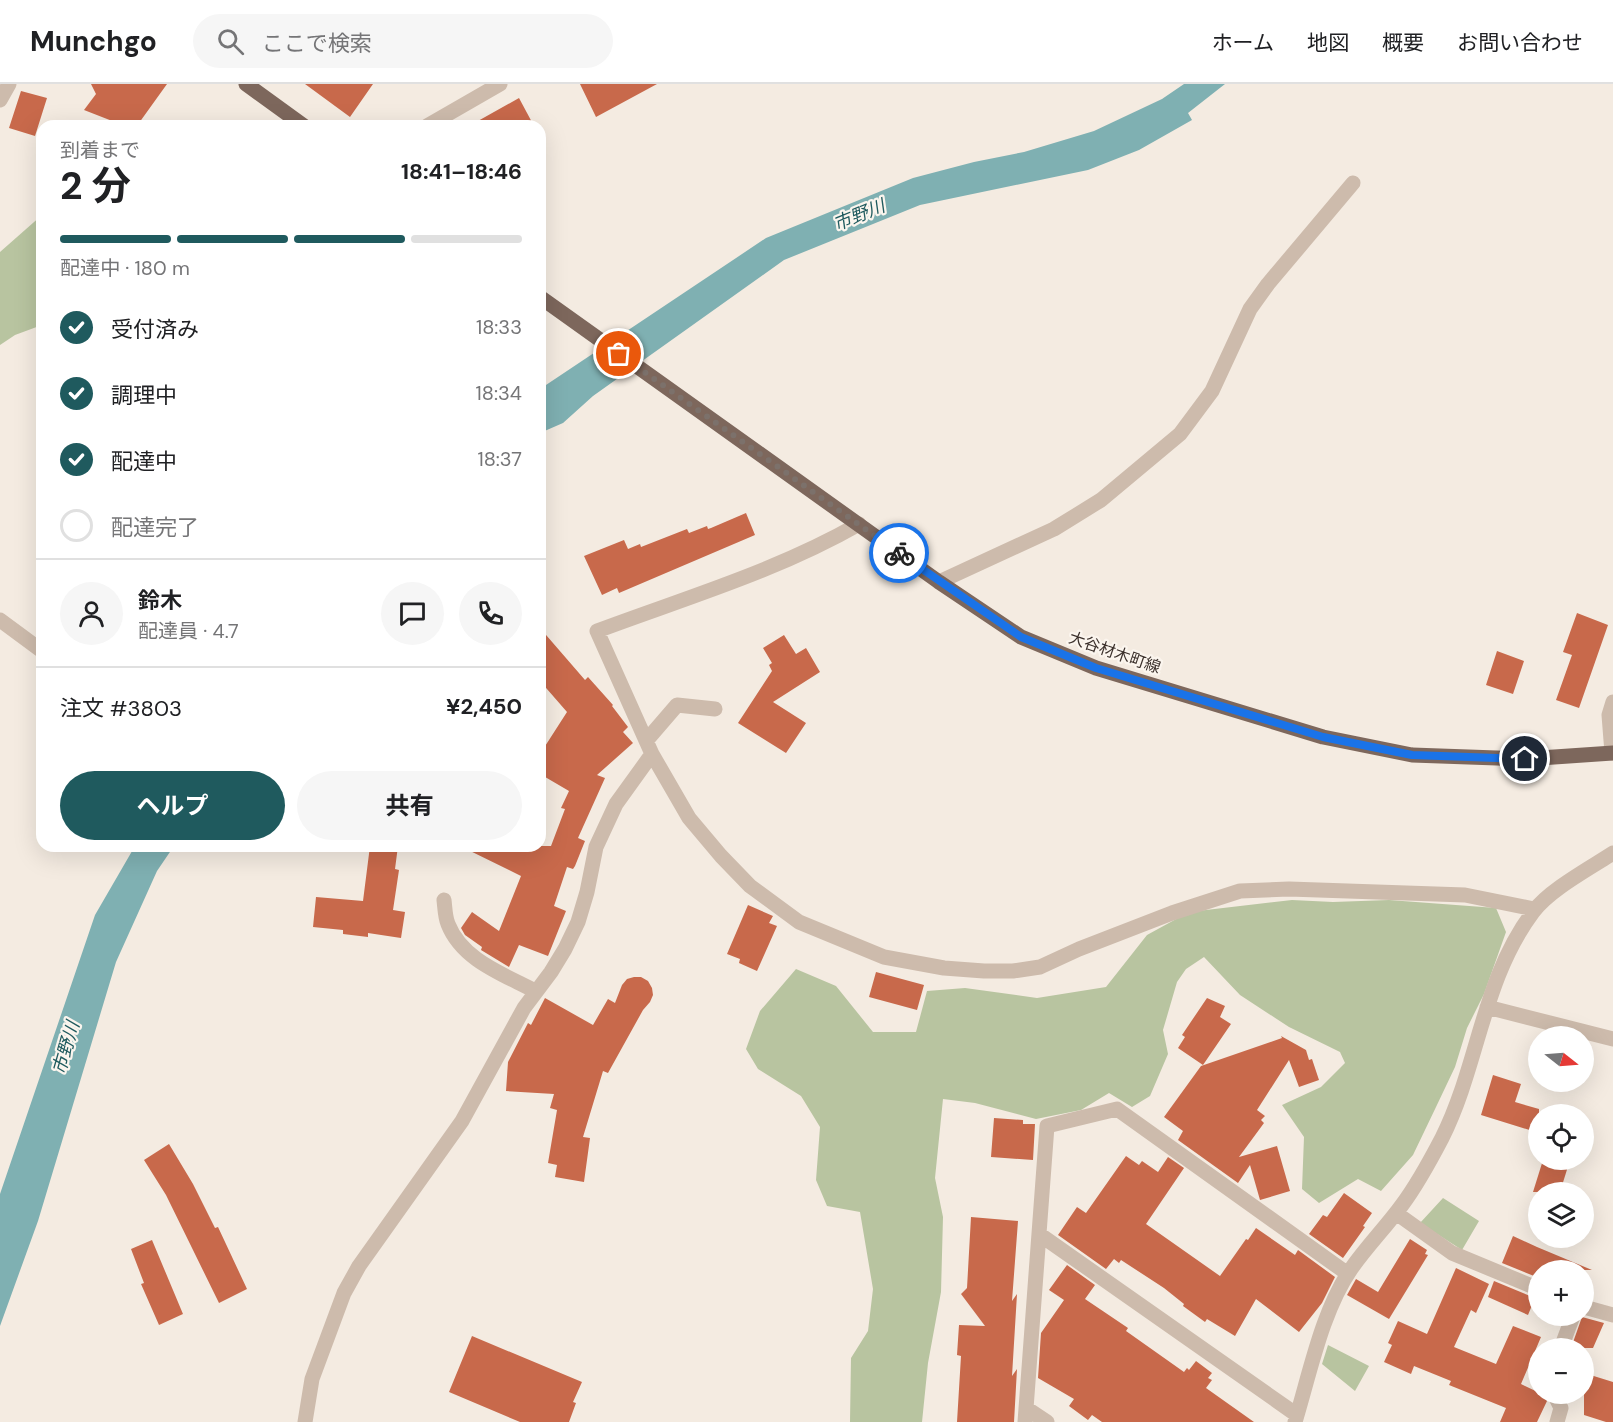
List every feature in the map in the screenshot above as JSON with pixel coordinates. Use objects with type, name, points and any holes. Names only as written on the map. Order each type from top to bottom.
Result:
[{"type":"main road","points":[[246,84],[296,120]]},
{"type":"main road","name":"大谷材木町線","points":[[546,302],[939,582],[1021,637],[1085,663],[1323,737],[1412,755],[1525,759],[1612,753]]},
{"type":"street","points":[[0,100],[9,84]]},
{"type":"street","points":[[437,120],[500,84]]},
{"type":"street","points":[[939,582],[1054,529],[1101,500],[1180,434],[1212,391],[1250,309],[1268,284],[1353,183]]},
{"type":"street","points":[[859,524],[831,540],[784,561],[597,632],[649,747],[689,818],[750,886],[799,922],[884,957],[944,968],[1013,971],[1040,967],[1172,913],[1240,891],[1288,889],[1465,895],[1534,909]]},
{"type":"street","points":[[0,620],[36,647]]},
{"type":"street","points":[[1612,753],[1609,714],[1613,702]]},
{"type":"street","points":[[305,1422],[312,1379],[344,1293],[359,1266],[462,1121],[510,1031],[535,991],[551,972],[578,922],[596,847],[616,804],[649,747],[677,705],[715,709]]},
{"type":"street","points":[[1039,1234],[1296,1419],[1323,1329],[1348,1274],[1396,1213],[1442,1137],[1459,1098],[1499,969],[1514,940],[1534,909],[1561,887],[1613,853]]},
{"type":"street","points":[[444,900],[447,923],[460,945],[477,960],[535,991]]},
{"type":"street","points":[[1487,1006],[1613,1038]]},
{"type":"street","points":[[1047,1422],[1026,1415],[1047,1126],[1117,1109],[1348,1274]]},
{"type":"street","points":[[1396,1213],[1452,1253],[1528,1284]]},
{"type":"street","points":[[1594,1309],[1613,1315]]},
{"type":"street","points":[[1557,1422],[1561,1408],[1559,1404]]},
{"type":"green space","points":[[36,220],[36,327],[15,335],[0,345],[0,252]]},
{"type":"green space","points":[[1292,900],[1333,902],[1389,900],[1496,908],[1506,932],[1484,994],[1467,1028],[1455,1067],[1413,1155],[1381,1191],[1358,1179],[1319,1203],[1302,1189],[1304,1137],[1282,1105],[1321,1087],[1345,1063],[1340,1052],[1289,1027],[1240,995],[1204,957],[1186,969],[1177,982],[1163,1030],[1168,1054],[1150,1096],[1132,1107],[1109,1093],[1081,1110],[1036,1119],[975,1103],[943,1099],[935,1178],[943,1217],[941,1292],[928,1363],[922,1422],[850,1422],[851,1358],[868,1331],[873,1289],[860,1212],[827,1206],[816,1180],[820,1127],[801,1096],[758,1069],[746,1049],[760,1011],[796,969],[836,986],[873,1032],[916,1032],[927,991],[965,988],[1037,998],[1106,987],[1147,935],[1189,912]]},
{"type":"green space","points":[[1443,1198],[1479,1221],[1462,1250],[1420,1223]]},
{"type":"green space","points":[[1328,1345],[1369,1366],[1355,1391],[1322,1364]]},
{"type":"water","name":"市野川","points":[[1184,84],[1225,84],[1188,113],[1192,120],[1139,150],[1088,170],[920,205],[784,260],[593,396],[563,423],[546,430],[546,385],[766,238],[913,178],[1024,152],[1094,131],[1162,99]]},
{"type":"water","name":"市野川","points":[[132,852],[170,852],[157,871],[116,962],[38,1221],[0,1326],[0,1194],[95,915]]},
{"type":"building","points":[[91,84],[167,84],[141,120],[110,120],[84,110],[96,94]]},
{"type":"building","points":[[305,84],[373,84],[350,117]]},
{"type":"building","points":[[580,84],[657,84],[596,117]]},
{"type":"building","points":[[21,91],[47,98],[40,120],[36,120],[35,136],[9,128]]},
{"type":"building","points":[[519,98],[531,120],[480,120]]},
{"type":"building","points":[[746,513],[755,535],[619,593],[617,588],[602,595],[584,556],[624,540],[628,549],[640,544],[641,547],[687,529],[689,533],[707,526],[708,529]]},
{"type":"building","points":[[1577,613],[1608,625],[1579,708],[1556,700],[1572,655],[1563,652]]},
{"type":"building","points":[[546,635],[585,680],[588,677],[613,705],[628,727],[623,732],[633,743],[597,775],[605,778],[578,838],[585,841],[573,869],[567,867],[554,906],[566,911],[548,956],[519,945],[509,967],[481,950],[482,947],[465,935],[461,928],[472,912],[499,931],[521,876],[472,852],[546,852],[546,846],[551,846],[565,809],[561,808],[569,791],[546,778],[546,745],[567,712],[546,688]]},
{"type":"building","points":[[784,635],[796,654],[806,648],[820,672],[773,702],[806,723],[786,753],[738,723],[772,671],[769,665],[772,663],[763,648]]},
{"type":"building","points":[[1497,651],[1524,661],[1513,694],[1486,685]]},
{"type":"building","points":[[369,852],[397,852],[395,869],[399,870],[393,910],[405,912],[401,938],[368,933],[368,937],[343,934],[343,930],[313,927],[316,897],[363,901]]},
{"type":"building","points":[[748,905],[773,916],[769,923],[777,926],[757,971],[739,963],[740,959],[727,954]]},
{"type":"building","points":[[876,972],[924,985],[917,1010],[869,997]]},
{"type":"building","points":[[641,977],[648,981],[653,995],[608,1073],[603,1071],[583,1137],[590,1138],[584,1182],[555,1177],[557,1165],[548,1163],[557,1110],[550,1108],[554,1094],[506,1091],[508,1062],[528,1023],[531,1025],[545,998],[593,1025],[608,999],[615,1003],[622,985],[627,979]]},
{"type":"building","points":[[1207,998],[1225,1006],[1220,1017],[1231,1024],[1203,1065],[1178,1048],[1185,1037],[1182,1035]]},
{"type":"building","points":[[1281,1036],[1306,1050],[1309,1060],[1312,1059],[1319,1080],[1299,1087],[1289,1060],[1257,1110],[1265,1116],[1261,1120],[1264,1123],[1239,1157],[1277,1146],[1290,1191],[1260,1200],[1250,1165],[1238,1183],[1178,1140],[1183,1131],[1164,1117],[1201,1066],[1282,1038]]},
{"type":"building","points":[[1493,1075],[1521,1084],[1515,1102],[1528,1106],[1528,1130],[1481,1115]]},
{"type":"building","points":[[994,1118],[1023,1120],[1023,1124],[1035,1124],[1033,1160],[991,1157]]},
{"type":"building","points":[[169,1144],[193,1184],[215,1228],[218,1227],[247,1289],[219,1303],[166,1195],[144,1160]]},
{"type":"building","points":[[1126,1156],[1139,1165],[1142,1161],[1158,1172],[1168,1157],[1184,1168],[1146,1224],[1220,1276],[1256,1228],[1295,1255],[1298,1250],[1335,1277],[1322,1303],[1299,1332],[1256,1299],[1235,1336],[1207,1319],[1205,1322],[1164,1288],[1121,1260],[1119,1263],[1114,1259],[1106,1269],[1058,1235],[1077,1207],[1086,1213]]},
{"type":"building","points":[[1540,1170],[1567,1170],[1563,1182],[1536,1182]]},
{"type":"building","points":[[1344,1193],[1372,1213],[1343,1258],[1309,1234],[1323,1215],[1327,1217]]},
{"type":"building","points":[[971,1217],[1018,1221],[1012,1301],[1017,1294],[1012,1376],[1017,1369],[1014,1422],[957,1422],[961,1356],[957,1355],[959,1325],[985,1326],[961,1294],[967,1288]]},
{"type":"building","points":[[1513,1236],[1528,1243],[1528,1248],[1539,1248],[1568,1260],[1528,1260],[1528,1274],[1502,1263]]},
{"type":"building","points":[[1410,1239],[1427,1250],[1425,1254],[1428,1255],[1389,1319],[1347,1295],[1356,1279],[1378,1292]]},
{"type":"building","points":[[152,1240],[183,1314],[159,1325],[141,1284],[144,1283],[131,1249]]},
{"type":"building","points":[[1067,1265],[1095,1285],[1085,1299],[1128,1328],[1126,1331],[1184,1372],[1187,1368],[1189,1370],[1196,1361],[1212,1373],[1208,1378],[1212,1380],[1206,1388],[1254,1422],[1102,1422],[1092,1415],[1088,1420],[1069,1406],[1074,1399],[1038,1378],[1041,1333],[1064,1300],[1049,1290]]},
{"type":"building","points":[[1456,1268],[1489,1284],[1476,1313],[1471,1310],[1454,1347],[1496,1364],[1513,1326],[1541,1337],[1528,1338],[1528,1368],[1521,1384],[1528,1387],[1528,1404],[1546,1404],[1537,1422],[1500,1422],[1506,1408],[1449,1385],[1451,1381],[1414,1366],[1411,1374],[1384,1362],[1392,1345],[1388,1343],[1398,1321],[1427,1334]]},
{"type":"building","points":[[1494,1281],[1528,1295],[1528,1315],[1488,1297]]},
{"type":"building","points":[[1594,1320],[1604,1323],[1594,1346],[1594,1338],[1575,1338],[1579,1326],[1594,1326]]},
{"type":"building","points":[[472,1336],[582,1382],[573,1402],[576,1403],[569,1422],[520,1422],[449,1392]]},
{"type":"building","points":[[1594,1376],[1613,1382],[1613,1422],[1584,1415],[1584,1404],[1594,1404]]},
{"type":"way so far","points":[[619,354],[899,553]]},
{"type":"route","points":[[899,553],[1021,637],[1096,668],[1323,737],[1412,755],[1525,759]]}]
